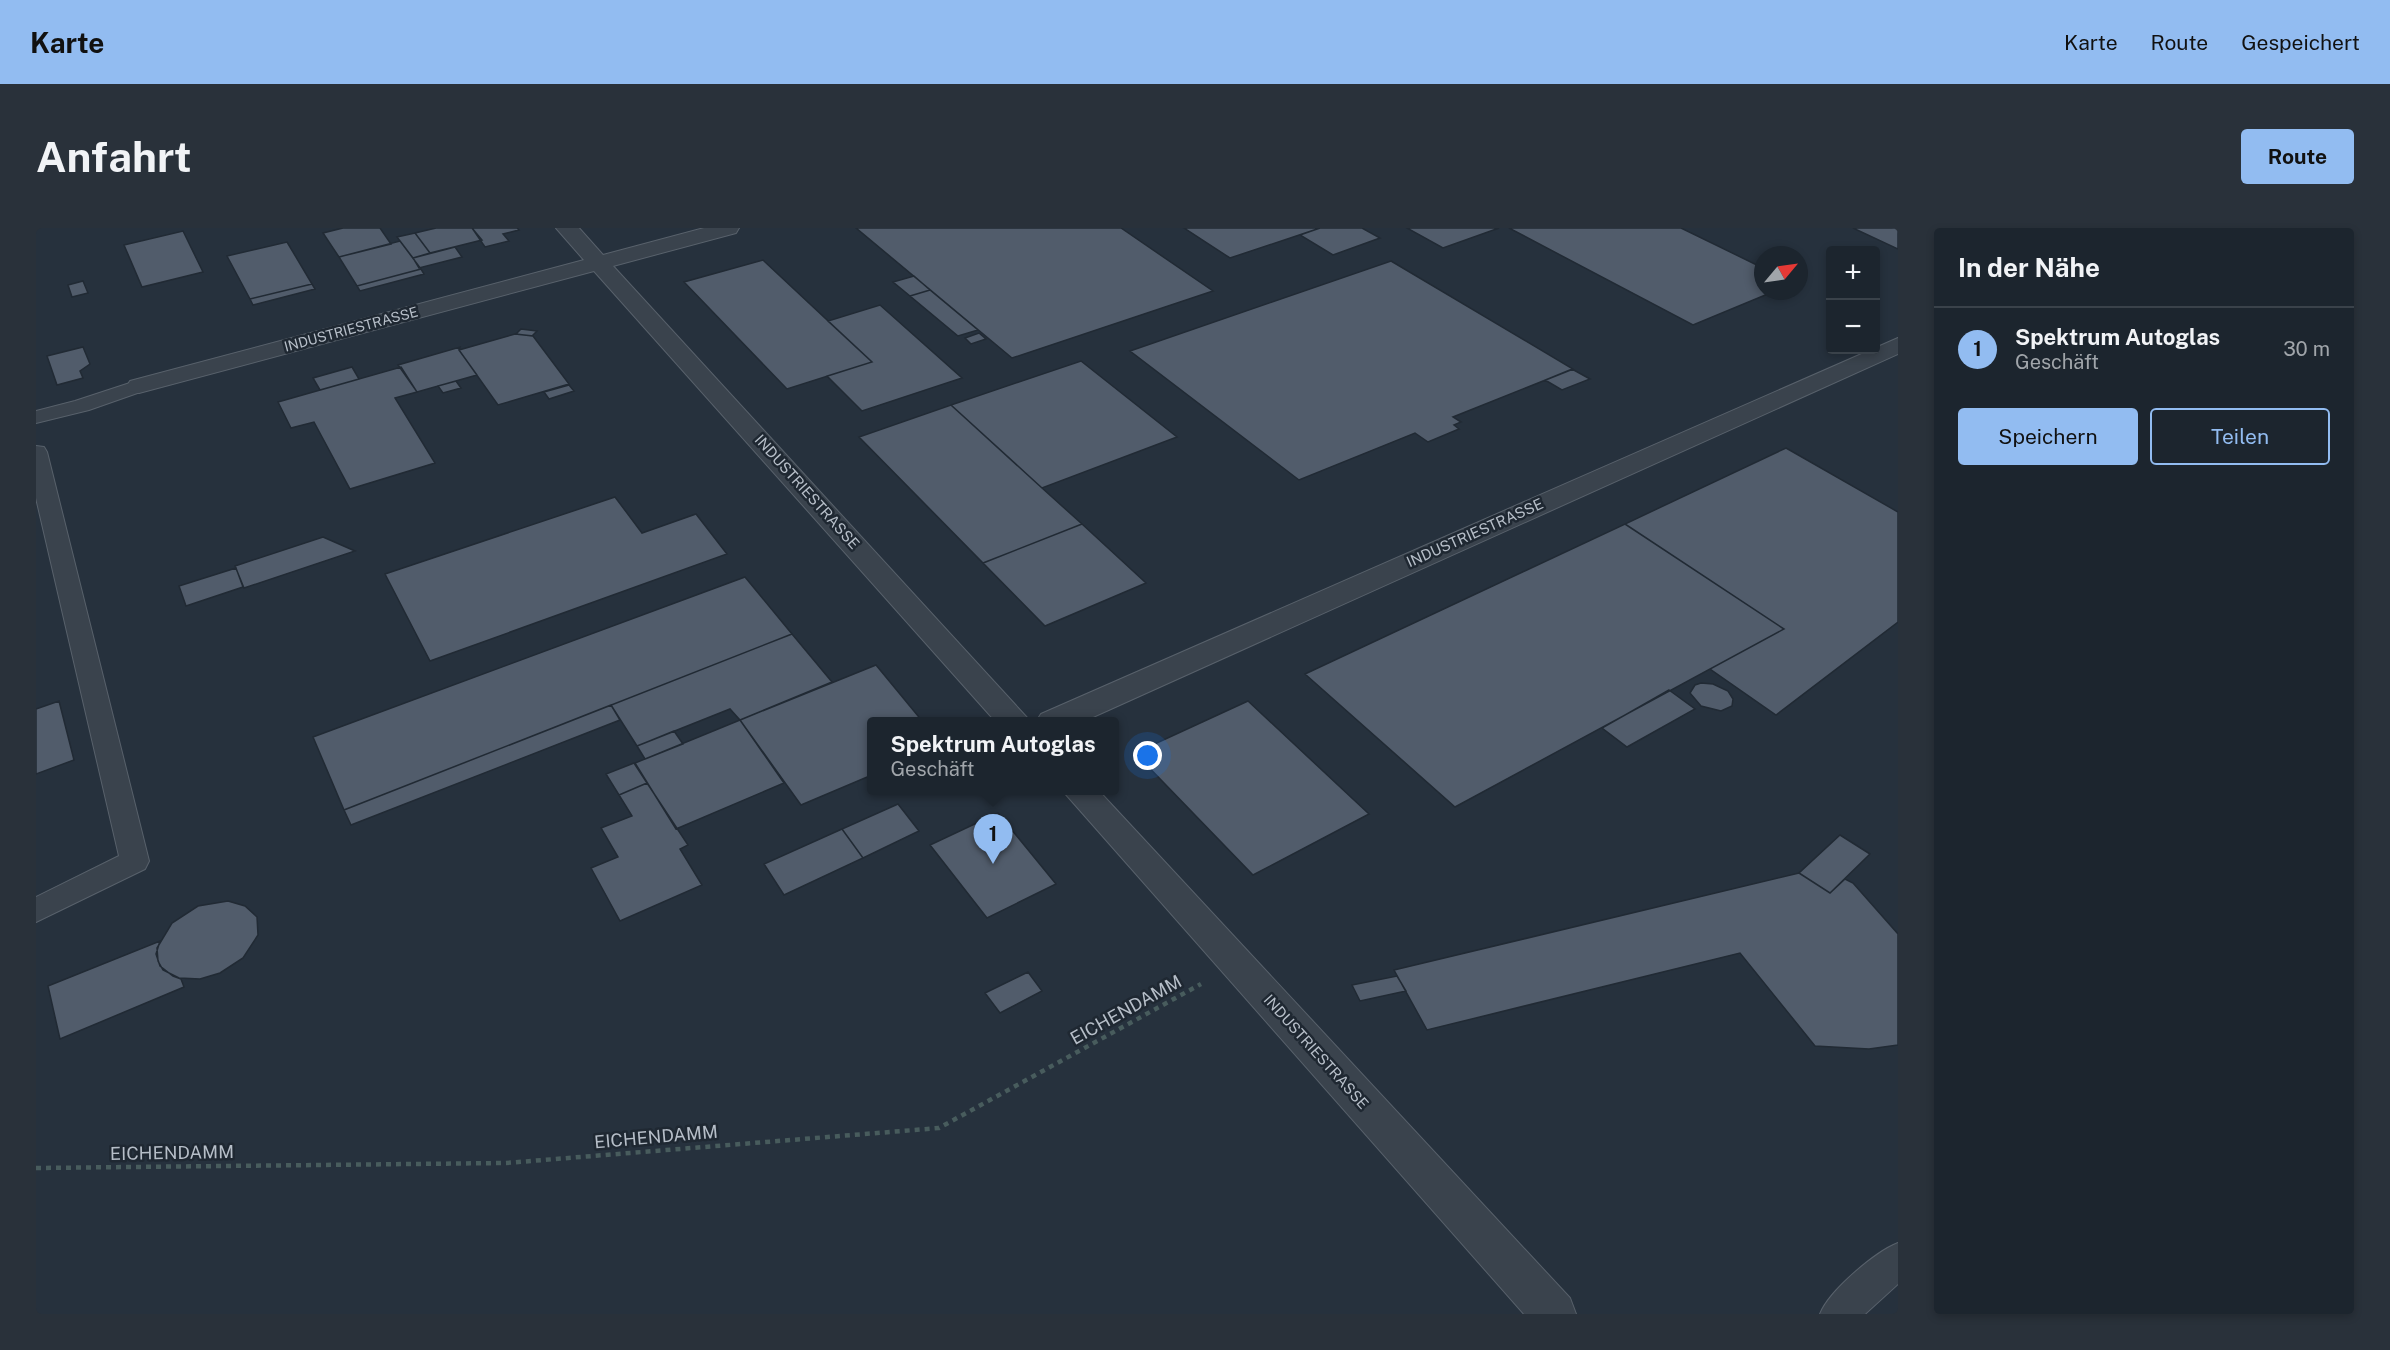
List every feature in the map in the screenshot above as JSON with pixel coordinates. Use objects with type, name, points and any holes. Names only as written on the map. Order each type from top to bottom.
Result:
[{"type":"street","name":"INDUSTRIESTRASSE","points":[[567,228],[1010,717]]},
{"type":"street","name":"INDUSTRIESTRASSE","points":[[139,386],[728,228]]},
{"type":"street","name":"INDUSTRIESTRASSE","points":[[1063,717],[1898,345]]},
{"type":"street","name":"INDUSTRIESTRASSE","points":[[1083,795],[1554,1314]]},
{"type":"lane","points":[[36,417],[82,406],[139,386]]},
{"type":"lane","points":[[36,452],[135,861],[36,910]]},
{"type":"lane","points":[[1838,1314],[1898,1260]]},
{"type":"path","name":"EICHENDAMM","points":[[36,1168],[506,1163],[939,1128],[1236,965]]},
{"type":"building","points":[[343,228],[380,228],[391,244],[339,257],[323,233]]},
{"type":"building","points":[[436,228],[472,228],[482,240],[430,253],[415,233]]},
{"type":"building","points":[[472,228],[517,228],[519,230],[503,234],[509,241],[485,247]]},
{"type":"building","points":[[856,228],[1121,228],[1213,291],[1012,358]]},
{"type":"building","points":[[1184,228],[1320,228],[1230,258]]},
{"type":"building","points":[[1320,228],[1362,228],[1380,238],[1333,255],[1300,235]]},
{"type":"building","points":[[1407,228],[1499,228],[1443,248]]},
{"type":"building","points":[[1509,228],[1681,228],[1754,264],[1754,300],[1693,325]]},
{"type":"building","points":[[1853,228],[1898,228],[1898,249]]},
{"type":"building","points":[[183,231],[203,272],[142,287],[124,245]]},
{"type":"building","points":[[415,233],[430,253],[413,258],[397,237]]},
{"type":"building","points":[[400,241],[421,269],[357,286],[339,257]]},
{"type":"building","points":[[287,242],[312,284],[250,299],[227,256]]},
{"type":"building","points":[[455,247],[462,257],[419,268],[413,258]]},
{"type":"building","points":[[763,260],[872,362],[787,389],[684,282]]},
{"type":"building","points":[[1391,261],[1573,369],[1453,417],[1461,422],[1454,425],[1459,429],[1428,442],[1415,433],[1299,480],[1130,351]]},
{"type":"building","points":[[421,269],[424,274],[360,291],[357,286]]},
{"type":"building","points":[[914,276],[930,290],[910,296],[893,282]]},
{"type":"building","points":[[83,281],[88,293],[72,297],[68,285]]},
{"type":"building","points":[[312,284],[315,289],[253,305],[250,299]]},
{"type":"building","points":[[930,290],[978,330],[958,336],[910,296]]},
{"type":"building","points":[[880,305],[962,378],[862,411],[827,376],[872,362],[828,321]]},
{"type":"building","points":[[521,329],[537,331],[532,336],[516,334]]},
{"type":"building","points":[[979,333],[986,339],[971,344],[965,338]]},
{"type":"building","points":[[515,334],[533,336],[569,384],[498,405],[459,350]]},
{"type":"building","points":[[83,347],[90,364],[80,371],[83,378],[57,385],[47,356]]},
{"type":"building","points":[[460,347],[459,350],[477,375],[417,392],[398,365]]},
{"type":"building","points":[[1081,361],[1177,437],[1042,488],[951,405]]},
{"type":"building","points":[[352,367],[359,379],[320,390],[313,378]]},
{"type":"building","points":[[401,367],[417,392],[395,398],[435,463],[350,489],[314,422],[291,428],[278,402]]},
{"type":"building","points":[[1572,369],[1590,379],[1562,390],[1545,380]]},
{"type":"building","points":[[456,381],[461,388],[443,393],[438,386]]},
{"type":"building","points":[[569,385],[574,391],[549,399],[544,392]]},
{"type":"building","points":[[951,405],[1082,524],[983,563],[859,437]]},
{"type":"building","points":[[1786,448],[1898,512],[1898,622],[1776,715],[1710,669],[1784,629],[1625,524]]},
{"type":"building","points":[[615,497],[642,533],[696,514],[727,554],[430,661],[385,574]]},
{"type":"building","points":[[1082,524],[1146,583],[1045,626],[983,563]]},
{"type":"building","points":[[1625,524],[1784,629],[1455,807],[1305,674]]},
{"type":"building","points":[[323,537],[355,551],[244,588],[235,566]]},
{"type":"building","points":[[236,568],[243,587],[186,606],[179,586]]},
{"type":"building","points":[[745,577],[792,634],[344,810],[313,737]]},
{"type":"building","points":[[792,634],[832,682],[740,720],[730,709],[637,746],[611,705]]},
{"type":"building","points":[[876,665],[919,717],[867,717],[867,777],[801,805],[740,720]]},
{"type":"building","points":[[1713,684],[1728,691],[1733,699],[1732,706],[1721,711],[1701,706],[1690,693],[1695,685]]},
{"type":"building","points":[[1669,690],[1695,709],[1627,747],[1602,728]]},
{"type":"building","points":[[59,701],[74,760],[36,774],[36,709]]},
{"type":"building","points":[[1248,701],[1369,814],[1253,875],[1135,753]]},
{"type":"building","points":[[611,705],[620,720],[351,825],[344,810]]},
{"type":"building","points":[[740,720],[784,783],[676,829],[635,763]]},
{"type":"building","points":[[674,731],[683,744],[645,759],[637,746]]},
{"type":"building","points":[[634,763],[647,783],[619,795],[606,774]]},
{"type":"building","points":[[647,783],[688,845],[680,849],[702,885],[620,921],[591,868],[618,857],[601,828],[632,816],[619,795]]},
{"type":"building","points":[[898,804],[919,831],[863,858],[842,829]]},
{"type":"building","points":[[998,813],[1056,884],[987,918],[930,845]]},
{"type":"building","points":[[842,829],[863,858],[784,895],[764,864]]},
{"type":"building","points":[[1840,835],[1870,854],[1830,893],[1799,873]]},
{"type":"building","points":[[1799,873],[1830,893],[1845,879],[1853,883],[1898,934],[1898,1045],[1869,1049],[1815,1046],[1740,953],[1427,1030],[1394,970]]},
{"type":"building","points":[[228,901],[245,906],[257,917],[258,935],[243,958],[220,973],[200,979],[179,978],[163,970],[158,961],[157,948],[172,923],[198,906]]},
{"type":"building","points":[[160,941],[156,954],[160,966],[181,979],[184,987],[60,1039],[48,986]]},
{"type":"building","points":[[1028,972],[1042,991],[1000,1013],[985,993]]},
{"type":"building","points":[[1397,976],[1406,991],[1360,1001],[1352,985]]},
{"type":"place","name":"Spektrum Autoglas","points":[[993,864]]}]
